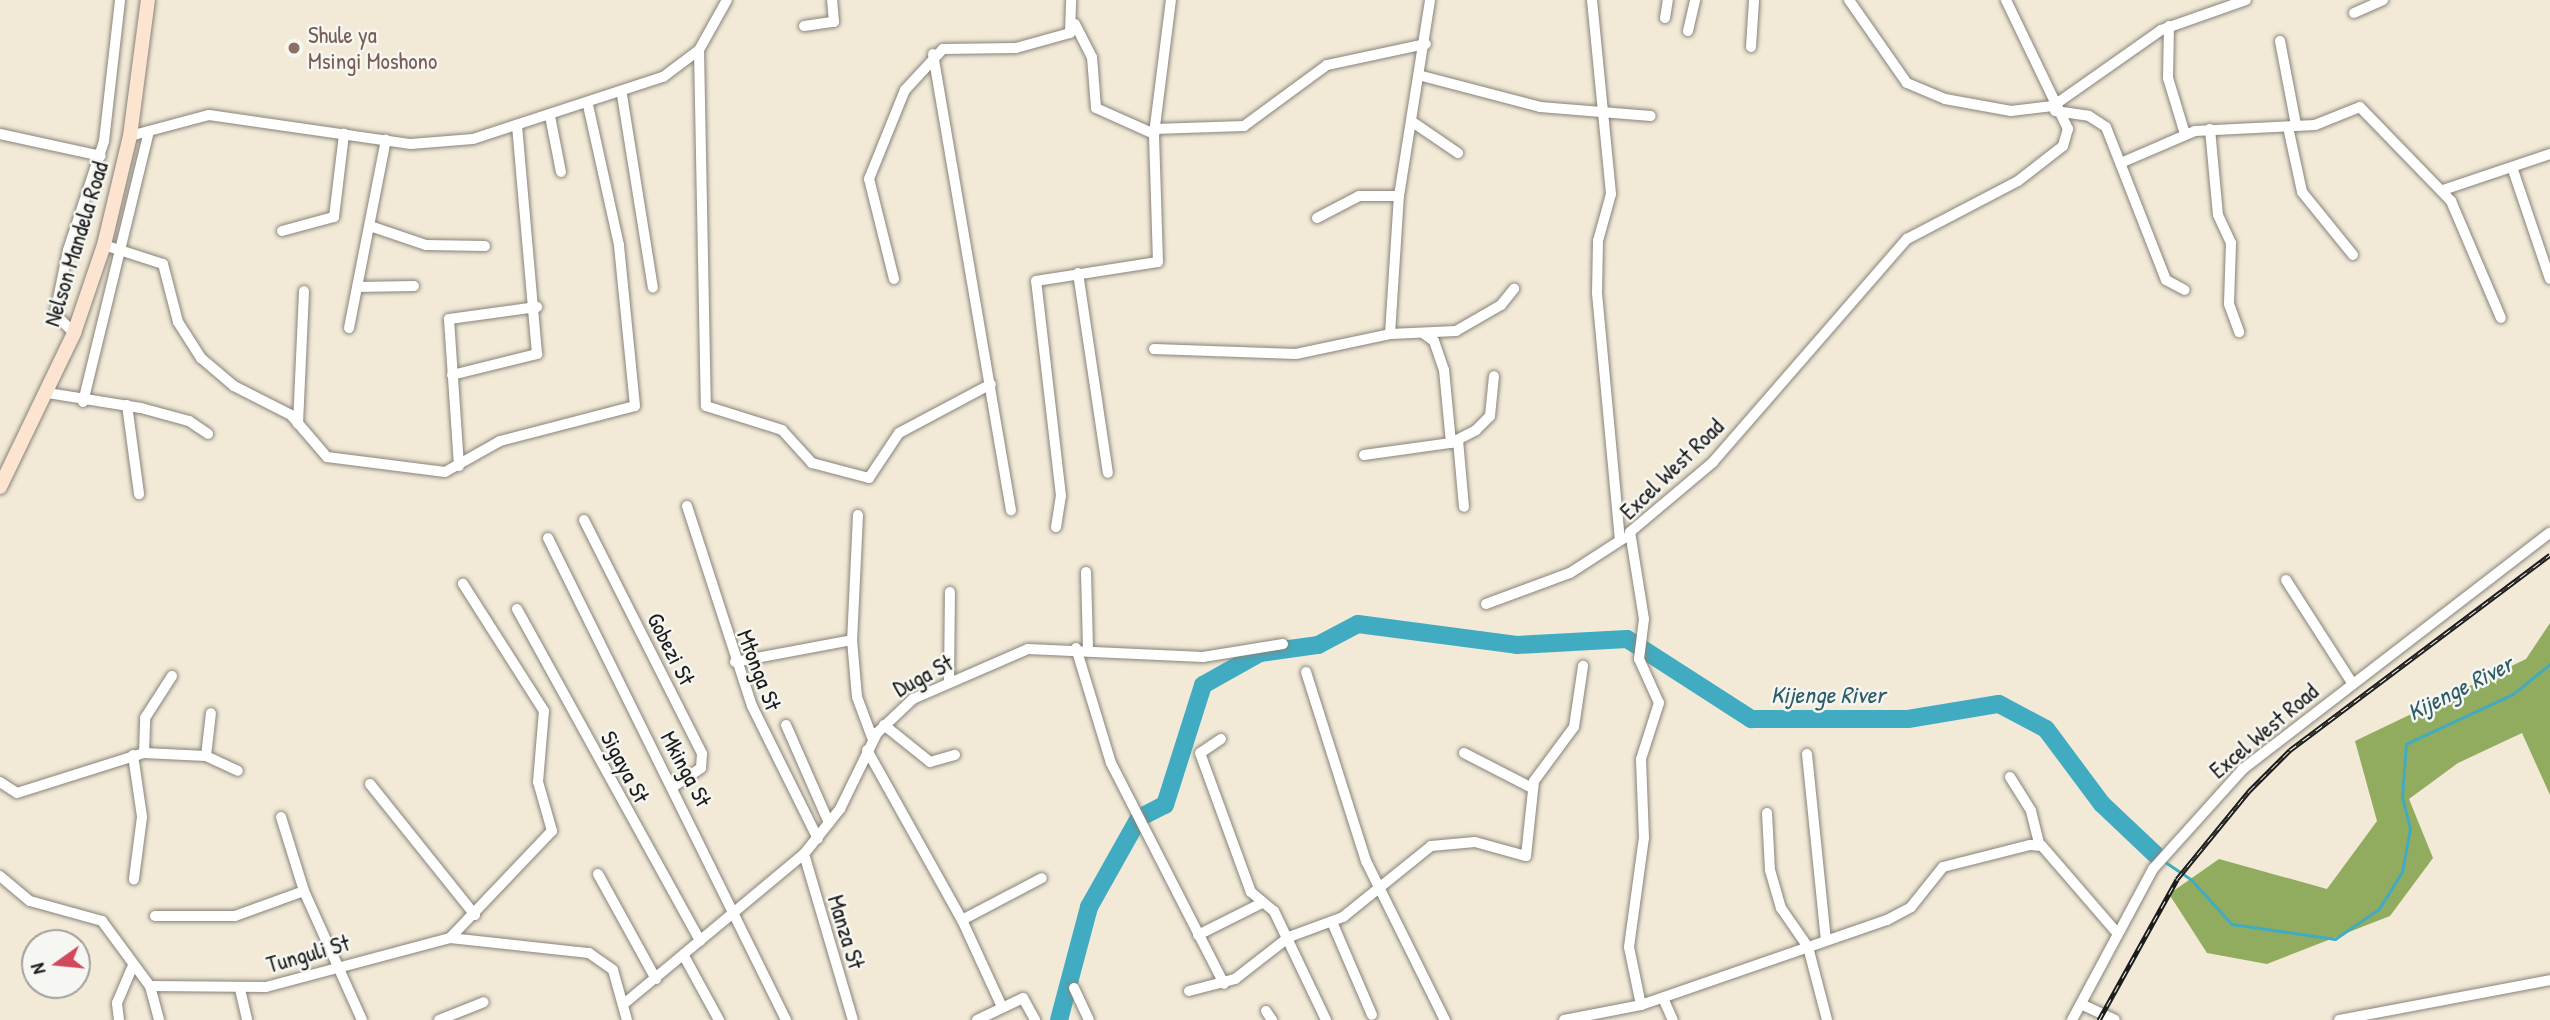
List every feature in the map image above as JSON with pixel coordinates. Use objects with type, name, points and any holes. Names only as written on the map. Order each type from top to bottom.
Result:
[{"type":"main road","name":"Nelson Mandela Road","points":[[0,487],[48,393],[74,333],[104,245],[130,136],[148,0]]},
{"type":"street","points":[[74,333],[55,314],[68,250],[101,156],[116,73],[120,0]]},
{"type":"street","points":[[130,136],[209,115],[386,140],[442,145],[622,95],[663,77],[699,50],[727,0]]},
{"type":"street","points":[[804,26],[834,22],[832,0]]},
{"type":"street","points":[[1071,0],[1075,24],[1092,57],[1096,108],[1154,132],[1244,126],[1327,65],[1426,44]]},
{"type":"street","points":[[1056,527],[1060,496],[1036,284],[1042,276],[1158,262],[1154,132],[1171,0]]},
{"type":"street","points":[[1390,334],[1399,196],[1411,121],[1422,76],[1430,0]]},
{"type":"street","points":[[1486,604],[1559,578],[1625,537],[1597,293],[1598,240],[1611,194],[1592,0]]},
{"type":"street","points":[[1665,18],[1668,0]]},
{"type":"street","points":[[1688,31],[1695,0]]},
{"type":"street","points":[[1751,47],[1754,0]]},
{"type":"street","points":[[1849,0],[1890,67],[1916,89],[1989,108],[2054,108],[2103,123],[2123,162],[2166,280],[2185,290]]},
{"type":"street","points":[[2006,0],[2054,108]]},
{"type":"street","points":[[2054,108],[2169,26],[2246,0]]},
{"type":"street","points":[[2354,13],[2384,0]]},
{"type":"street","points":[[894,279],[869,179],[905,90],[933,54],[957,46],[1044,43],[1070,33],[1075,24]]},
{"type":"street","points":[[2169,26],[2168,78],[2185,134]]},
{"type":"street","points":[[2280,40],[2302,191],[2353,256]]},
{"type":"street","points":[[699,50],[705,406],[782,430],[812,463],[869,478],[899,433],[991,384]]},
{"type":"street","points":[[933,54],[1011,510]]},
{"type":"street","points":[[1422,76],[1503,100],[1602,114],[1651,116]]},
{"type":"street","points":[[622,95],[653,288]]},
{"type":"street","points":[[104,245],[163,264],[178,322],[209,368],[299,424],[312,445],[338,460],[439,473],[459,467],[500,441],[635,406],[619,245],[588,105]]},
{"type":"street","points":[[2123,162],[2185,134],[2210,129],[2321,124],[2360,107],[2443,190],[2469,236],[2501,318]]},
{"type":"street","name":"Excel West Road","points":[[1641,1005],[1629,947],[1644,838],[1641,759],[1659,703],[1640,651],[1642,640],[1625,537],[1713,462],[1907,239],[2018,181],[2061,149],[2069,132],[2054,108]]},
{"type":"street","points":[[550,116],[561,172]]},
{"type":"street","points":[[1411,121],[1458,153]]},
{"type":"street","points":[[452,375],[536,358],[537,307],[517,125]]},
{"type":"street","points":[[2210,129],[2218,215],[2231,243],[2230,304],[2239,332]]},
{"type":"street","points":[[83,402],[149,131]]},
{"type":"street","points":[[0,134],[101,156]]},
{"type":"street","points":[[282,231],[334,217],[344,134]]},
{"type":"street","points":[[349,328],[386,140]]},
{"type":"street","points":[[2443,190],[2550,154]]},
{"type":"street","points":[[2512,167],[2550,279]]},
{"type":"street","points":[[1317,218],[1359,197],[1399,196]]},
{"type":"street","points":[[370,226],[426,245],[485,246]]},
{"type":"street","points":[[1078,272],[1108,473]]},
{"type":"street","points":[[357,287],[414,286]]},
{"type":"street","points":[[1154,349],[1296,354],[1390,334],[1424,334],[1468,327],[1514,289]]},
{"type":"street","points":[[299,424],[304,291]]},
{"type":"street","points":[[459,467],[451,317],[537,307]]},
{"type":"street","points":[[1424,334],[1437,346],[1444,370],[1464,507]]},
{"type":"street","points":[[1364,455],[1454,441],[1488,420],[1494,376]]},
{"type":"street","points":[[48,393],[83,402],[127,405],[189,421],[208,434]]},
{"type":"street","points":[[127,405],[139,494]]},
{"type":"street","name":"Mtonga St","points":[[687,506],[735,662],[818,839]]},
{"type":"street","points":[[858,516],[852,640],[857,697],[870,745],[962,920],[1002,1007]]},
{"type":"street","name":"Gobezi St","points":[[584,520],[702,754],[701,768],[674,786]]},
{"type":"street","name":"Excel West Road","points":[[2071,1020],[2083,1005],[2118,934],[2174,840],[2243,769],[2550,533]]},
{"type":"street","name":"Mkinga St","points":[[548,538],[674,786],[786,1020]]},
{"type":"street","points":[[1086,572],[1088,649]]},
{"type":"street","points":[[2286,580],[2352,683]]},
{"type":"street","points":[[450,938],[475,915],[552,831],[538,782],[544,711],[463,584]]},
{"type":"street","points":[[949,682],[950,592]]},
{"type":"street","name":"Sigaya St","points":[[517,609],[700,941]]},
{"type":"street","points":[[735,662],[852,640]]},
{"type":"street","name":"Duga St","points":[[625,1003],[737,914],[804,854],[830,823],[870,745],[884,725],[913,699],[1019,651],[1076,648],[1203,657],[1283,644]]},
{"type":"street","points":[[1076,648],[1108,757],[1224,984]]},
{"type":"street","points":[[1189,991],[1224,984],[1289,937],[1332,922],[1379,890],[1400,866],[1441,844],[1483,843],[1526,856],[1532,788],[1574,727],[1583,666]]},
{"type":"street","points":[[1306,672],[1379,890],[1445,1020]]},
{"type":"street","points":[[145,753],[145,718],[172,676]]},
{"type":"street","points":[[206,756],[211,713]]},
{"type":"street","points":[[786,725],[830,823]]},
{"type":"street","points":[[884,725],[930,762],[955,755]]},
{"type":"street","points":[[1221,739],[1200,753],[1251,892],[1289,937],[1326,1020]]},
{"type":"street","points":[[0,782],[17,793],[145,753],[206,756],[238,771]]},
{"type":"street","points":[[1464,754],[1532,788]]},
{"type":"street","points":[[1807,754],[1826,940]]},
{"type":"street","points":[[133,755],[142,817],[134,879]]},
{"type":"street","points":[[2010,777],[2031,811],[2039,844],[2118,934]]},
{"type":"street","points":[[370,784],[475,915]]},
{"type":"street","points":[[1767,813],[1770,870],[1781,908],[1808,947],[1826,1020]]},
{"type":"street","points":[[281,817],[304,891],[362,1020]]},
{"type":"street","points":[[1564,1020],[1641,1005],[1903,913],[1943,867],[2039,844]]},
{"type":"street","name":"Manza St","points":[[804,854],[853,1020]]},
{"type":"street","points":[[598,874],[656,979]]},
{"type":"street","points":[[0,876],[30,901],[102,921],[132,968],[150,986],[159,1020]]},
{"type":"street","points":[[962,920],[1042,878]]},
{"type":"street","points":[[155,916],[235,916],[304,891]]},
{"type":"street","points":[[1198,934],[1262,903]]},
{"type":"street","points":[[1332,922],[1372,1014]]},
{"type":"street","name":"Tunguli St","points":[[150,986],[240,989],[450,938],[589,953],[613,970],[625,1003],[627,1020]]},
{"type":"street","points":[[684,956],[719,1020]]},
{"type":"street","points":[[119,1020],[117,1003],[132,968]]},
{"type":"street","points":[[2339,1020],[2550,980]]},
{"type":"street","points":[[1074,988],[1089,1020]]},
{"type":"street","points":[[240,989],[247,1020]]},
{"type":"street","points":[[1663,998],[1674,1020]]},
{"type":"street","points":[[976,1020],[1025,999],[1035,1020]]},
{"type":"street","points":[[439,1020],[484,1002]]},
{"type":"street","points":[[2083,1005],[2115,1020]]},
{"type":"green space","points":[[2550,623],[2550,795],[2522,733],[2458,763],[2409,799],[2433,858],[2390,916],[2267,964],[2207,953],[2169,894],[2219,859],[2327,889],[2377,821],[2355,741],[2526,659]]},
{"type":"waterway","name":"Kijenge River","points":[[1059,1020],[1089,907],[1139,818],[1165,805],[1203,685],[1260,653],[1318,645],[1358,624],[1517,645],[1627,639],[1751,719],[1908,719],[1999,704],[2046,729],[2102,804],[2156,855]]},
{"type":"waterway","name":"Kijenge River","points":[[2164,861],[2191,879],[2232,924],[2335,939],[2379,909],[2402,872],[2410,829],[2402,798],[2406,744],[2513,694],[2550,664]]},
{"type":"railway","points":[[2099,1020],[2177,879],[2249,791],[2290,750],[2550,555]]},
{"type":"place","name":"Shule ya Msingi Moshono","points":[[294,48]]}]
